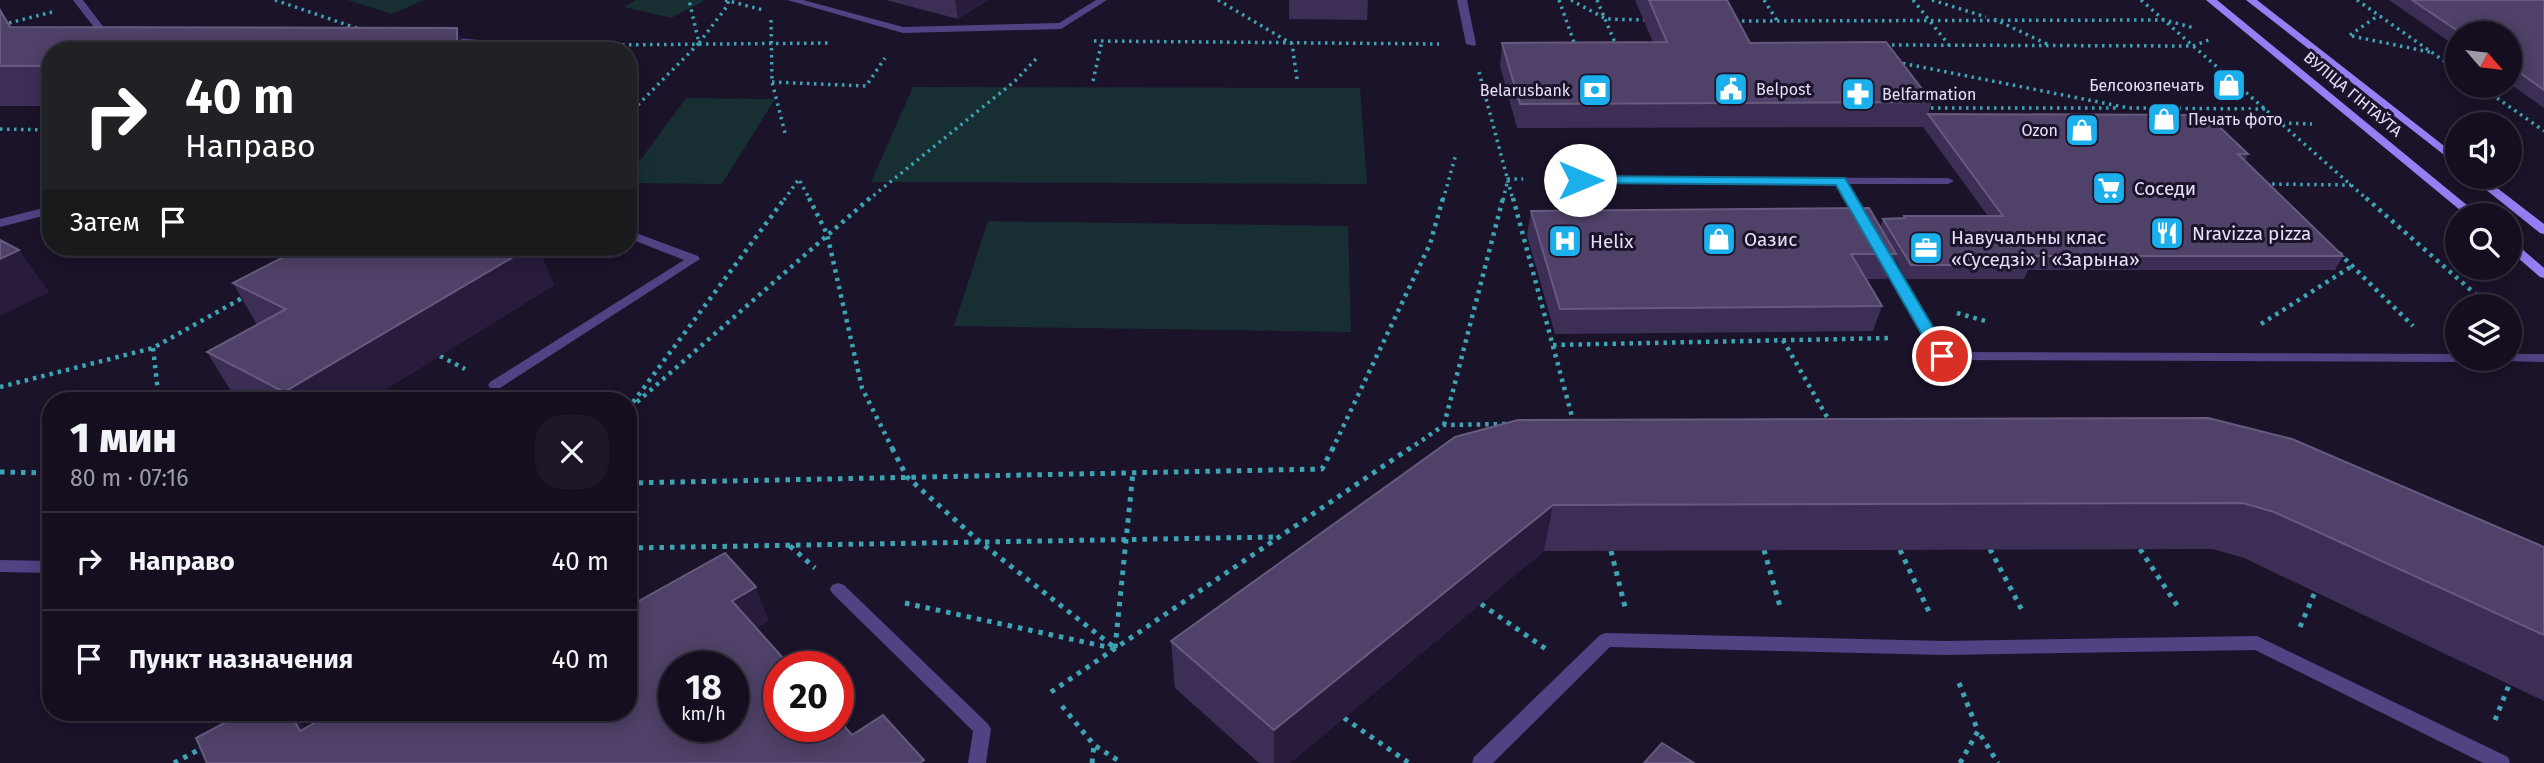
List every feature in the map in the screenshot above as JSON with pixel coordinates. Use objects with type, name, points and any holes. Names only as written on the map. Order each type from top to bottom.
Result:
[{"type":"main road","name":"ВУЛІЦА ГІНТАЎТА","points":[[2211,0],[2458,203]]},
{"type":"main road","name":"ВУЛІЦА ГІНТАЎТА","points":[[2251,0],[2445,153]]},
{"type":"main road","points":[[2491,189],[2544,230]]},
{"type":"main road","points":[[2522,255],[2544,274]]},
{"type":"lane","points":[[792,0],[903,30],[1061,26],[1102,0]]},
{"type":"lane","points":[[1462,0],[1471,44]]},
{"type":"lane","points":[[80,2],[109,41],[123,41]]},
{"type":"lane","points":[[430,40],[459,42]]},
{"type":"lane","points":[[1554,180],[1948,181]]},
{"type":"lane","points":[[1840,181],[1942,356],[2445,358]]},
{"type":"lane","points":[[0,223],[42,212]]},
{"type":"lane","points":[[495,385],[694,259],[637,237]]},
{"type":"lane","points":[[2522,358],[2544,358]]},
{"type":"lane","points":[[0,566],[42,567]]},
{"type":"lane","points":[[838,589],[982,729],[977,763]]},
{"type":"lane","points":[[1481,763],[1606,640],[1634,640],[1945,648],[2257,643],[2501,763]]},
{"type":"path","points":[[275,0],[365,31]]},
{"type":"path","points":[[689,0],[699,43]]},
{"type":"path","points":[[637,107],[699,43],[728,5],[726,0]]},
{"type":"path","points":[[726,0],[771,12],[772,82],[785,133]]},
{"type":"path","points":[[1218,0],[1292,44]]},
{"type":"path","points":[[1559,0],[1579,55]]},
{"type":"path","points":[[1571,0],[1606,19],[1659,20]]},
{"type":"path","points":[[1597,0],[1616,44],[1603,44]]},
{"type":"path","points":[[1764,0],[1778,22]]},
{"type":"path","points":[[1913,0],[1950,45]]},
{"type":"path","points":[[1932,0],[1993,19],[2051,46]]},
{"type":"path","points":[[2141,0],[2476,294]]},
{"type":"path","points":[[2357,0],[2445,62]]},
{"type":"path","points":[[9,23],[80,2]]},
{"type":"path","points":[[2379,15],[2349,36],[2434,54]]},
{"type":"path","points":[[1725,21],[2165,20]]},
{"type":"path","points":[[772,82],[866,86],[903,30]]},
{"type":"path","points":[[1881,45],[2193,46],[2222,36]]},
{"type":"path","points":[[1090,41],[1471,44],[1574,424]]},
{"type":"path","points":[[1093,80],[1102,41]]},
{"type":"path","points":[[637,43],[840,43]]},
{"type":"path","points":[[1292,44],[1297,79]]},
{"type":"path","points":[[1562,44],[1575,44]]},
{"type":"path","points":[[637,401],[827,234],[1015,81],[1044,51]]},
{"type":"path","points":[[1885,59],[2129,108]]},
{"type":"path","points":[[2497,98],[2544,131]]},
{"type":"path","points":[[1921,108],[2266,109]]},
{"type":"path","points":[[0,129],[42,130]]},
{"type":"path","points":[[637,483],[1322,469],[1430,244],[1456,154]]},
{"type":"path","points":[[637,397],[799,178],[827,234],[862,388],[906,477],[980,542],[1115,648]]},
{"type":"path","points":[[1508,179],[1554,180]]},
{"type":"path","points":[[1444,425],[1508,179]]},
{"type":"path","points":[[2277,193],[2268,184],[2352,185]]},
{"type":"path","points":[[1519,222],[1528,222]]},
{"type":"path","points":[[2333,248],[2445,352]]},
{"type":"path","points":[[2251,330],[2352,266]]},
{"type":"path","points":[[0,387],[153,348],[249,294]]},
{"type":"path","points":[[1909,300],[1996,324]]},
{"type":"path","points":[[1783,340],[1837,433]]},
{"type":"path","points":[[153,348],[158,392]]},
{"type":"path","points":[[1816,422],[1843,422]]},
{"type":"path","points":[[1051,692],[1444,425],[1509,424]]},
{"type":"path","points":[[1561,424],[1587,424]]},
{"type":"path","points":[[0,472],[42,474]]},
{"type":"path","points":[[1115,648],[1133,472]]},
{"type":"path","points":[[637,548],[1279,537]]},
{"type":"path","points":[[1990,549],[2041,647]]},
{"type":"path","points":[[2140,549],[2201,644]]},
{"type":"path","points":[[1764,550],[1791,644]]},
{"type":"path","points":[[1900,550],[1945,648],[1978,731],[1998,763]]},
{"type":"path","points":[[1611,551],[1634,640]]},
{"type":"path","points":[[838,589],[1115,648]]},
{"type":"path","points":[[1481,604],[1576,670]]},
{"type":"path","points":[[1062,706],[1094,745],[1122,763]]},
{"type":"path","points":[[1344,718],[1409,763]]},
{"type":"path","points":[[1960,763],[1978,731]]},
{"type":"path","points":[[175,763],[211,743]]},
{"type":"path","points":[[1092,763],[1094,745]]},
{"type":"green space","points":[[348,0],[424,0],[392,14]]},
{"type":"green space","points":[[636,0],[704,1],[671,18],[624,7]]},
{"type":"green space","points":[[913,87],[1360,88],[1367,184],[871,182]]},
{"type":"green space","points":[[686,98],[775,99],[722,184],[637,183],[637,165]]},
{"type":"green space","points":[[988,221],[1348,226],[1351,332],[954,326]]},
{"type":"building","points":[[1649,0],[1727,0],[1750,43],[1886,42],[1932,102],[1520,104],[1502,43],[1667,42]]},
{"type":"building","points":[[2412,0],[2544,0],[2544,90],[2522,74],[2522,21],[2445,22]]},
{"type":"building","points":[[0,10],[10,27],[457,28],[457,42],[42,42],[42,66],[0,66]]},
{"type":"building","name":"Соседи","points":[[1928,114],[2207,115],[2248,154],[2238,154],[2343,256],[2022,256],[2030,265],[1911,265],[1883,219],[1905,218],[1904,216],[2003,216]]},
{"type":"building","points":[[1869,208],[1896,254],[1851,254],[1882,306],[1560,309],[1531,211]]},
{"type":"building","points":[[0,240],[19,250],[0,259]]},
{"type":"building","points":[[286,256],[515,256],[284,392],[207,352],[286,309],[233,283]]},
{"type":"building","points":[[2208,418],[2292,439],[2544,547],[2544,635],[2274,512],[2243,503],[1553,505],[1274,730],[1171,641],[1455,437],[1518,420]]},
{"type":"building","points":[[725,553],[756,587],[732,601],[777,651],[763,651],[763,742],[854,742],[854,734],[883,715],[924,760],[920,763],[207,763],[196,738],[228,721],[295,721],[300,731],[318,721],[637,721],[637,602]]},
{"type":"building","points":[[1662,743],[1694,763],[1644,763]]},
{"type":"place","name":"Белсоюзпечать","points":[[2229,85]]},
{"type":"place","name":"Belpost","points":[[1731,89]]},
{"type":"place","name":"Belarusbank","points":[[1595,90]]},
{"type":"place","name":"Belfarmation","points":[[1858,94]]},
{"type":"place","name":"Печать фото","points":[[2164,119]]},
{"type":"place","name":"Ozon","points":[[2082,130]]},
{"type":"place","name":"Соседи","points":[[2109,188]]},
{"type":"place","name":"Nravizza pizza","points":[[2167,233]]},
{"type":"place","name":"Оазис","points":[[1719,239]]},
{"type":"place","name":"Helix","points":[[1565,241]]},
{"type":"place","name":"Навучальны клас «Суседзі» і «Зарына»","points":[[1926,248]]},
{"type":"route","points":[[1580,180],[1840,181],[1942,356]]}]
